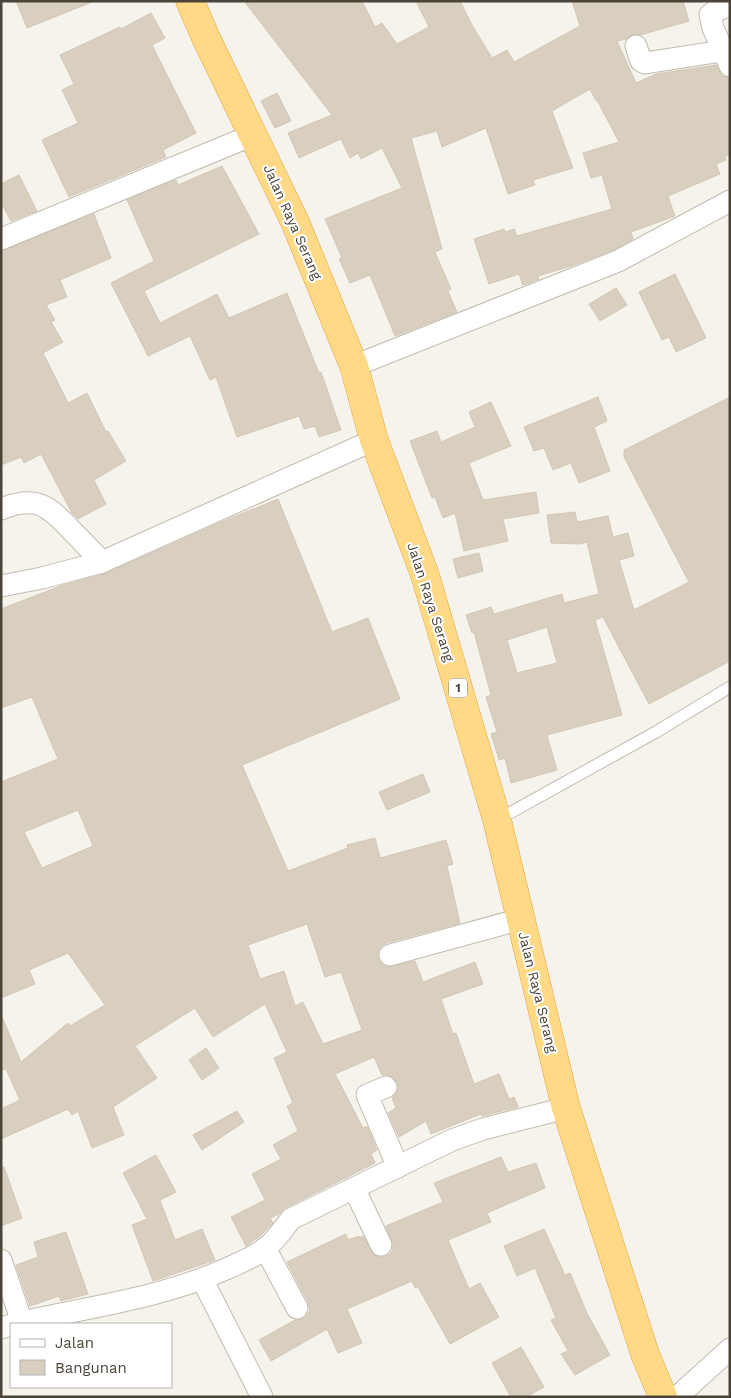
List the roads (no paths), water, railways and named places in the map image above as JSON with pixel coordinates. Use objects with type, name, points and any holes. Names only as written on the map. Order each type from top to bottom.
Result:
[{"type":"highway","name":"Jalan Raya Serang","points":[[190,1],[295,222],[354,366],[374,440],[425,575],[497,820],[566,1108],[645,1354],[663,1397]]},
{"type":"street","points":[[636,46],[640,61],[645,63],[726,59],[711,24],[710,15],[715,10],[730,5]]},
{"type":"street","points":[[1,239],[254,134]]},
{"type":"street","points":[[354,366],[618,261],[730,201]]},
{"type":"street","points":[[1,586],[42,578],[102,562],[374,440]]},
{"type":"street","points":[[1,509],[17,503],[37,503],[46,506],[102,562]]},
{"type":"street","points":[[390,955],[520,919]]},
{"type":"street","points":[[386,1087],[367,1095],[398,1167]]},
{"type":"street","points":[[20,1323],[155,1295],[202,1279],[237,1264],[266,1248],[281,1234],[291,1219],[452,1140],[483,1129],[566,1108]]},
{"type":"street","points":[[354,1188],[381,1245]]},
{"type":"street","points":[[266,1248],[297,1308]]},
{"type":"street","points":[[1,1260],[15,1323]]},
{"type":"street","points":[[202,1279],[262,1397]]},
{"type":"street","points":[[677,1397],[730,1349]]},
{"type":"lane","points":[[497,820],[656,732],[730,687]]}]
